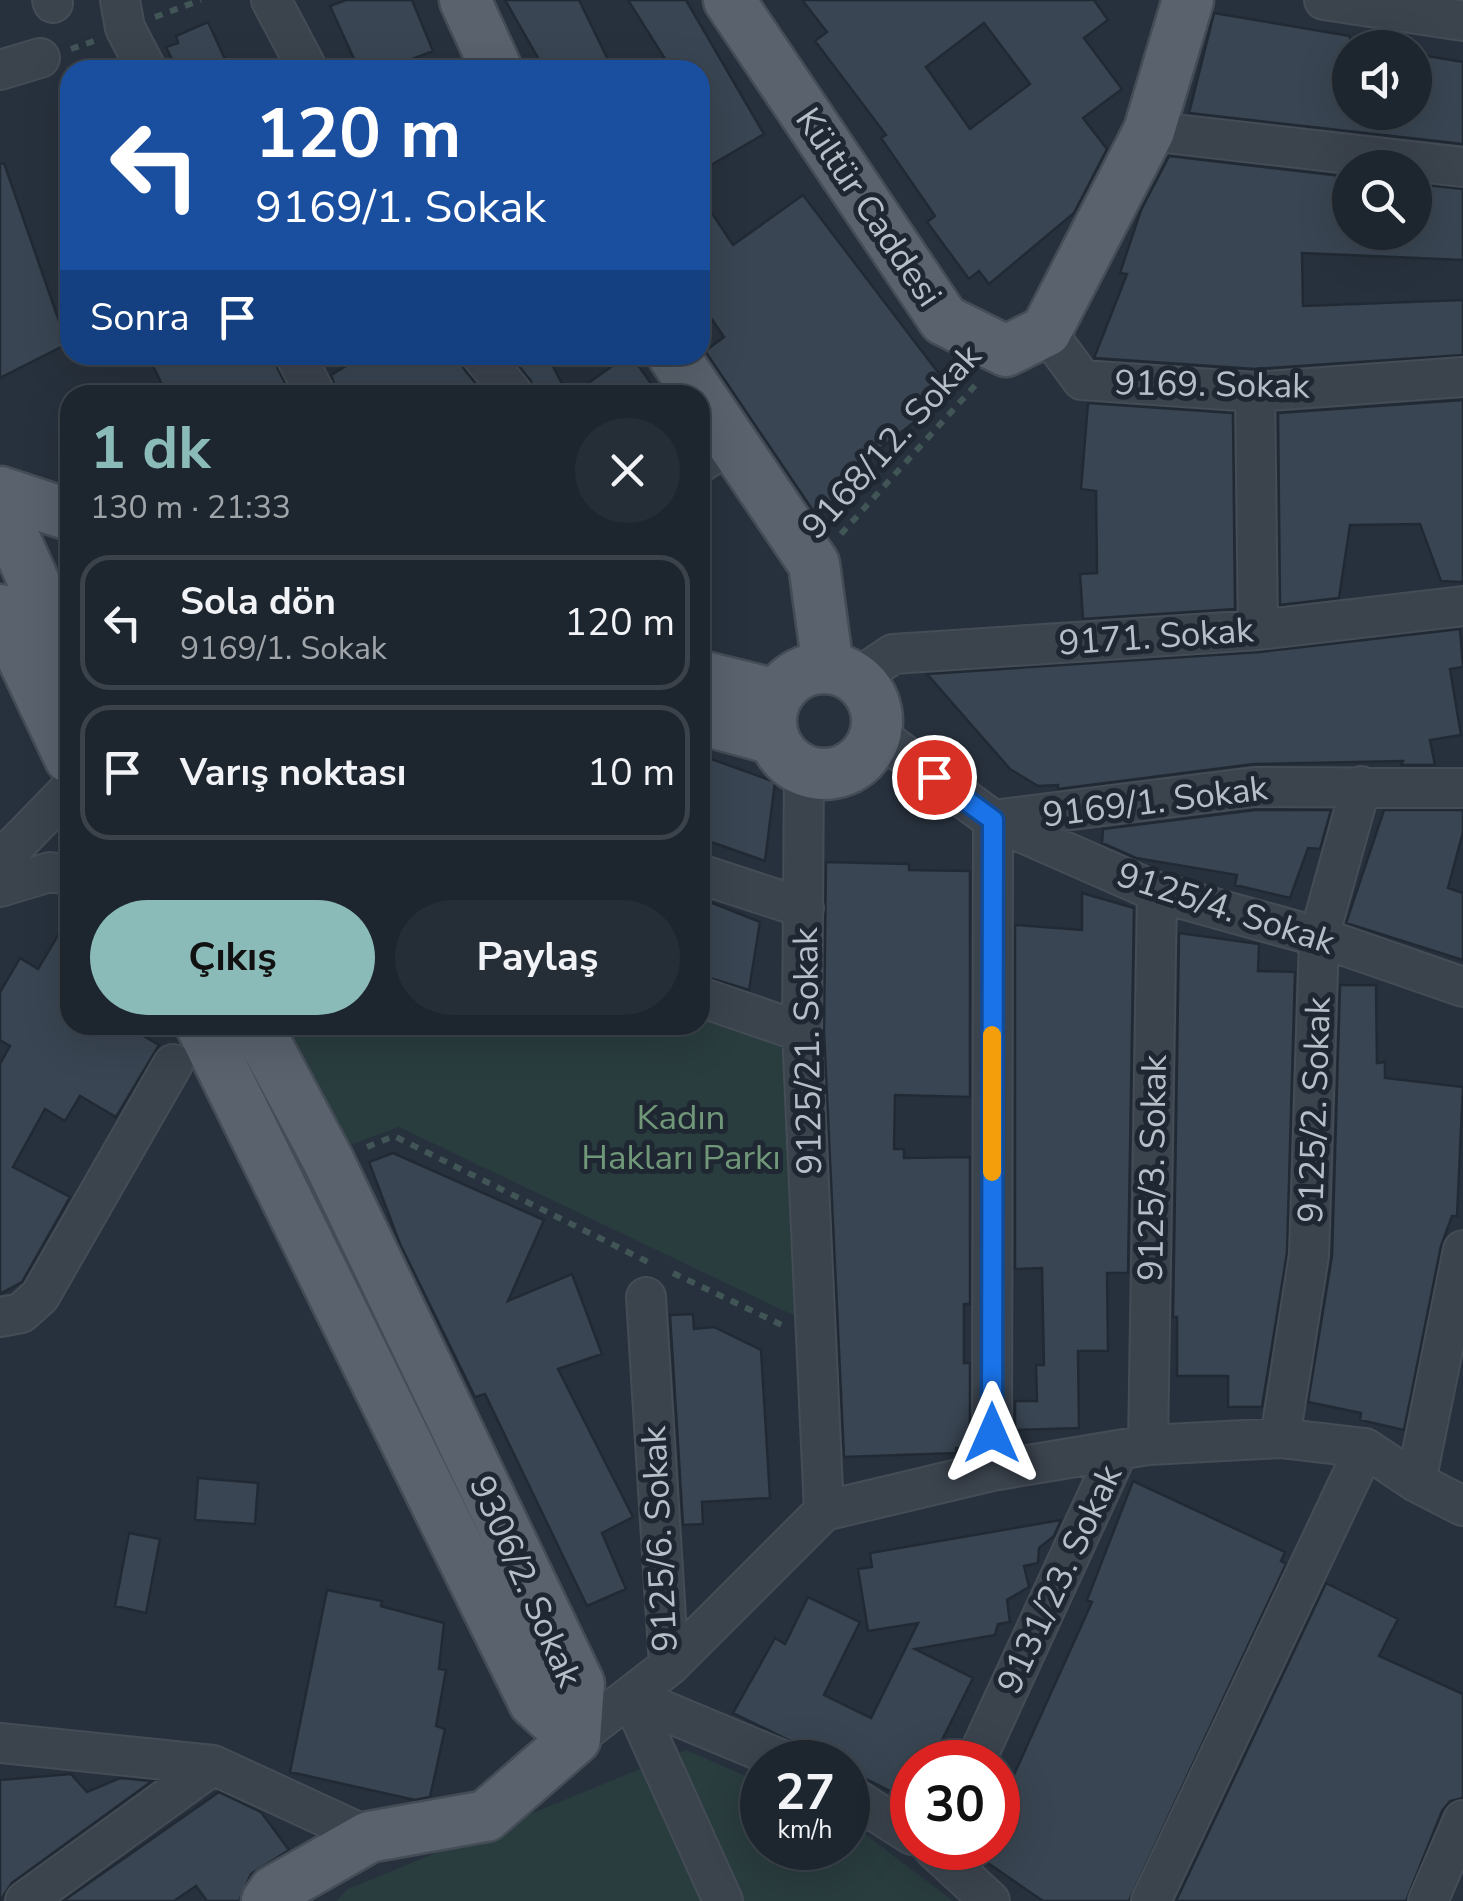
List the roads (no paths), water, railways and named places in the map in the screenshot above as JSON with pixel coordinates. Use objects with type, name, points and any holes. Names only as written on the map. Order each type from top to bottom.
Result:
[{"type":"main road","points":[[465,0],[492,60]]},
{"type":"main road","name":"Kültür Caddesi","points":[[730,0],[944,320],[1026,342]]},
{"type":"main road","points":[[1026,342],[1149,132],[1174,11]]},
{"type":"main road","points":[[710,683],[834,773],[849,768],[870,747],[876,733],[874,704],[842,674],[814,564],[717,451]]},
{"type":"main road","points":[[0,492],[60,512]]},
{"type":"main road","points":[[0,506],[60,641]]},
{"type":"main road","points":[[0,610],[60,737]]},
{"type":"main road","points":[[785,735],[799,674],[842,674]]},
{"type":"main road","points":[[710,720],[785,735]]},
{"type":"main road","name":"9306/2. Sokak","points":[[261,1035],[329,1162],[579,1684],[576,1739]]},
{"type":"main road","name":"9306/2. Sokak","points":[[187,1044],[534,1702],[576,1739]]},
{"type":"main road","name":"9125/6. Sokak","points":[[267,1901],[274,1891],[369,1837],[486,1816],[576,1739]]},
{"type":"street","points":[[271,0],[303,60]]},
{"type":"street","points":[[1324,0],[1463,20]]},
{"type":"street","points":[[122,14],[143,60]]},
{"type":"street","points":[[0,70],[40,58]]},
{"type":"street","points":[[1149,132],[1463,167]]},
{"type":"street","name":"9169. Sokak","points":[[1026,342],[1082,380],[1255,392],[1463,377]]},
{"type":"street","points":[[489,365],[506,385]]},
{"type":"street","points":[[1255,392],[1258,630]]},
{"type":"street","name":"9171. Sokak","points":[[842,674],[893,654],[1258,630],[1463,606]]},
{"type":"street","name":"9169/1. Sokak","points":[[876,733],[993,820],[1254,787],[1463,788]]},
{"type":"street","name":"9125/21. Sokak","points":[[785,735],[804,908],[802,1032],[824,1511]]},
{"type":"street","name":"9125/2. Sokak","points":[[1280,1438],[1309,1255],[1320,937],[1361,786]]},
{"type":"street","points":[[0,862],[60,799]]},
{"type":"street","points":[[992,1471],[993,820]]},
{"type":"street","name":"9125/4. Sokak","points":[[993,820],[1157,892],[1320,937],[1463,987]]},
{"type":"street","points":[[0,888],[50,872],[60,874]]},
{"type":"street","points":[[710,877],[804,908]]},
{"type":"street","name":"9125/3. Sokak","points":[[1133,1448],[1157,892]]},
{"type":"street","points":[[710,1000],[802,1032]]},
{"type":"street","points":[[0,1316],[21,1313],[40,1296],[187,1044]]},
{"type":"street","points":[[1416,1482],[1463,1250]]},
{"type":"street","name":"9125/6. Sokak","points":[[576,1739],[669,1666],[646,1298]]},
{"type":"street","points":[[669,1666],[824,1511],[992,1471],[1133,1448],[1280,1438],[1365,1448],[1416,1482],[1463,1506]]},
{"type":"street","name":"9131/23. Sokak","points":[[986,1740],[1133,1448]]},
{"type":"street","points":[[1151,1901],[1365,1448]]},
{"type":"street","points":[[631,1698],[740,1742]]},
{"type":"street","points":[[631,1698],[723,1901]]},
{"type":"street","points":[[0,1743],[214,1765],[369,1837]]},
{"type":"street","points":[[25,1901],[214,1765]]},
{"type":"street","points":[[1428,1901],[1463,1820]]},
{"type":"street","points":[[956,1870],[990,1901]]},
{"type":"park label","name":"Kadın Hakları Parkı","points":[[681,1137]]}]
